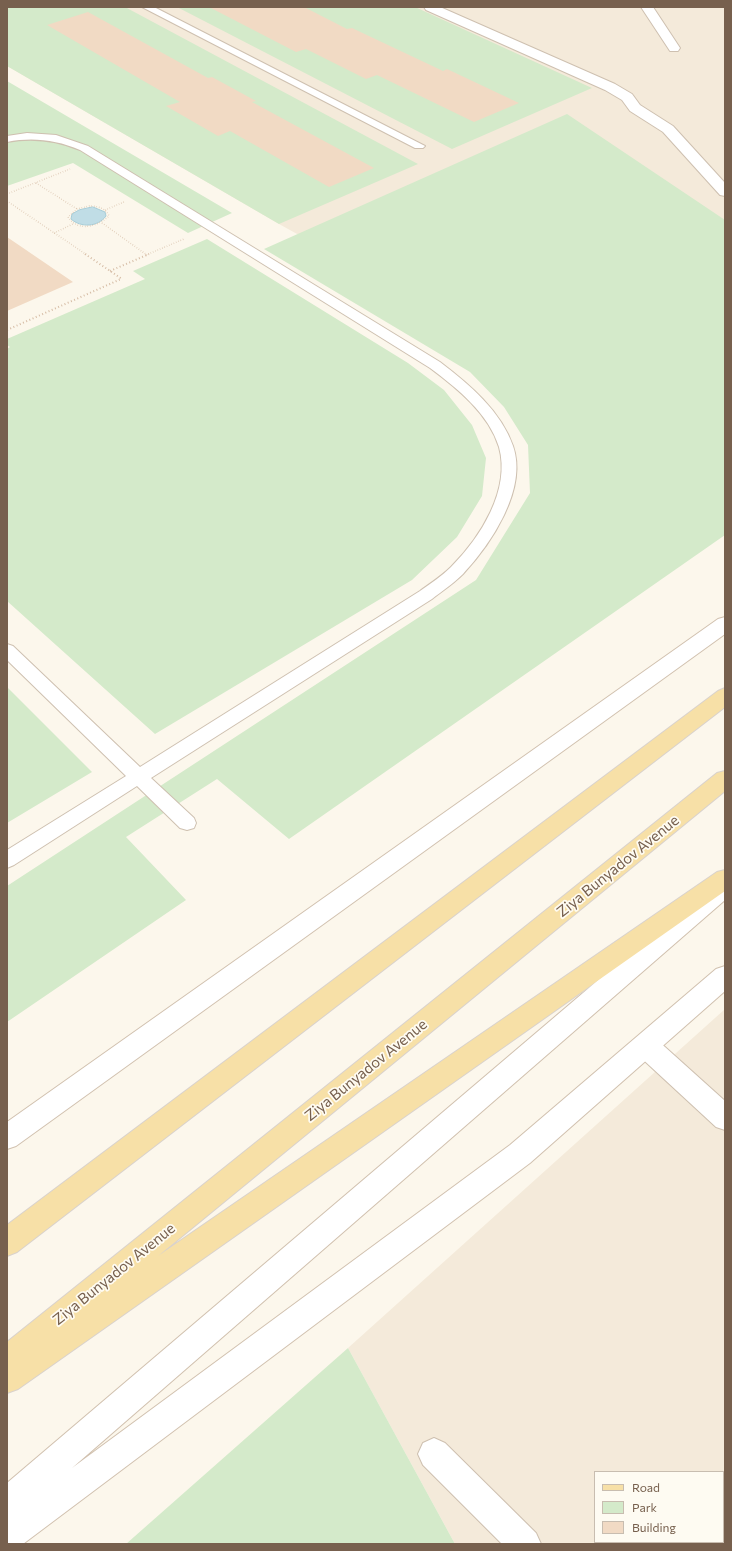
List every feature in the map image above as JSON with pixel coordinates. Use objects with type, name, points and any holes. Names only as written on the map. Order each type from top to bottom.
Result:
[{"type":"main road","points":[[430,7],[627,97],[635,108],[668,129],[725,192]]},
{"type":"main road","points":[[648,7],[674,48]]},
{"type":"main road","points":[[7,1137],[725,624]]},
{"type":"main road","points":[[7,1242],[725,696]]},
{"type":"main road","name":"Ziya Bunyadov Avenue","points":[[7,1361],[725,779]]},
{"type":"main road","name":"Ziya Bunyadov Avenue","points":[[7,1378],[725,879]]},
{"type":"main road","points":[[7,1504],[725,886]]},
{"type":"main road","points":[[7,1536],[520,1154],[725,976]]},
{"type":"main road","points":[[646,1046],[725,1118]]},
{"type":"main road","points":[[434,1454],[526,1544]]},
{"type":"lane","points":[[147,7],[419,146]]},
{"type":"lane","points":[[7,139],[38,136],[59,139],[84,148],[435,365],[464,387],[496,426],[507,448],[509,475],[502,502],[488,529],[461,567],[426,595],[7,860]]},
{"type":"lane","points":[[7,650],[186,823]]},
{"type":"path","points":[[7,194],[71,169]]},
{"type":"path","points":[[36,183],[77,209]]},
{"type":"path","points":[[105,210],[124,202],[118,198]]},
{"type":"path","points":[[7,202],[122,279],[7,330]]},
{"type":"path","points":[[54,233],[73,224],[85,226],[102,223],[109,216],[105,210],[94,206],[77,209],[68,217],[73,224]]},
{"type":"path","points":[[102,223],[147,255]]},
{"type":"path","points":[[110,271],[184,239],[178,235]]},
{"type":"shaded area","points":[[7,7],[725,7],[725,470],[279,224],[7,66]]},
{"type":"shaded area","points":[[725,1009],[725,1544],[455,1544],[348,1348]]},
{"type":"green space","points":[[7,7],[125,7],[418,164],[279,224],[7,66]]},
{"type":"green space","points":[[177,7],[415,7],[592,88],[452,149]]},
{"type":"green space","points":[[7,81],[232,213],[188,233],[73,163],[7,186]]},
{"type":"green space","points":[[567,114],[725,220],[725,535],[289,839],[217,779],[126,837],[186,900],[7,1022],[7,886],[476,580],[530,493],[528,445],[504,407],[470,372],[264,249]]},
{"type":"green space","points":[[207,239],[408,363],[444,390],[472,425],[486,458],[482,496],[457,537],[412,580],[155,734],[7,601],[7,349],[10,347],[7,345],[7,339],[145,279],[133,271]]},
{"type":"green space","points":[[7,687],[92,772],[7,823]]},
{"type":"green space","points":[[348,1348],[455,1544],[126,1544]]},
{"type":"water","points":[[93,207],[105,212],[106,216],[103,220],[94,224],[84,225],[71,219],[72,214],[79,210]]},
{"type":"building","points":[[209,7],[304,7],[347,29],[352,28],[443,71],[447,69],[519,103],[474,122],[377,75],[366,79],[306,49],[296,52]]},
{"type":"building","points":[[88,12],[208,78],[212,77],[256,101],[252,102],[374,168],[329,187],[230,131],[218,136],[166,106],[180,102],[47,25]]},
{"type":"building","points":[[7,237],[73,282],[7,311]]}]
